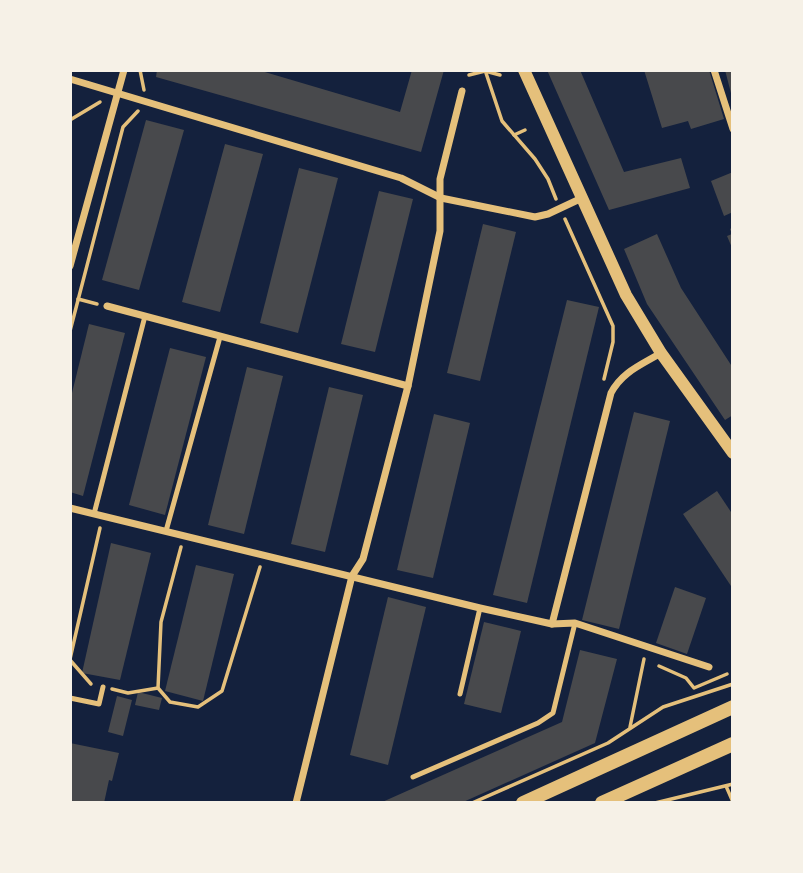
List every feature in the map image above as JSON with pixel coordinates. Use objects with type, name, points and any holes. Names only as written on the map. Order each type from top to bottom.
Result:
[{"type":"main road","points":[[523,803],[733,707]]},
{"type":"main road","points":[[602,803],[733,744]]},
{"type":"street","points":[[70,266],[124,70]]},
{"type":"street","points":[[524,70],[626,295],[661,353],[732,450]]},
{"type":"street","points":[[714,70],[733,129]]},
{"type":"street","points":[[70,79],[401,178],[442,198],[534,217],[560,209],[582,198]]},
{"type":"street","points":[[296,803],[352,576],[363,559],[408,386],[440,232],[440,179],[462,91]]},
{"type":"street","points":[[107,306],[408,386]]},
{"type":"street","points":[[552,624],[611,393],[618,380],[628,372],[661,353]]},
{"type":"street","points":[[70,508],[480,608],[552,624],[576,623],[709,667]]},
{"type":"lane","points":[[93,514],[145,316]]},
{"type":"lane","points":[[166,531],[220,337]]},
{"type":"lane","points":[[460,694],[480,608]]},
{"type":"lane","points":[[413,777],[538,723],[553,713],[576,623]]},
{"type":"lane","points":[[70,698],[99,704],[103,687]]},
{"type":"path","points":[[140,70],[144,91]]},
{"type":"path","points":[[470,70],[470,75],[485,71],[500,75]]},
{"type":"path","points":[[485,71],[502,121],[535,159],[548,179],[613,326]]},
{"type":"path","points":[[70,120],[87,108],[118,93]]},
{"type":"path","points":[[70,331],[123,127],[138,112]]},
{"type":"path","points":[[514,135],[525,130]]},
{"type":"path","points":[[78,299],[107,306]]},
{"type":"path","points":[[70,659],[103,516]]},
{"type":"path","points":[[183,536],[161,622],[158,688],[170,702],[198,707],[222,691],[264,555]]},
{"type":"path","points":[[629,729],[644,658],[686,678],[694,688],[727,674]]},
{"type":"path","points":[[472,803],[608,743],[663,707],[733,684]]},
{"type":"path","points":[[655,803],[733,784]]},
{"type":"path","points":[[726,786],[733,802]]},
{"type":"building","points":[[157,70],[258,70],[400,112],[412,70],[444,70],[421,152],[156,77]]},
{"type":"building","points":[[547,70],[580,70],[624,172],[681,158],[690,188],[609,210]]},
{"type":"building","points":[[644,70],[709,70],[724,119],[691,129],[688,121],[662,128]]},
{"type":"building","points":[[725,70],[733,70],[732,97]]},
{"type":"building","points":[[146,120],[184,130],[139,290],[102,280]]},
{"type":"building","points":[[225,144],[263,154],[220,312],[182,302]]},
{"type":"building","points":[[299,168],[338,178],[298,333],[260,323]]},
{"type":"building","points":[[733,172],[733,212],[724,216],[711,181]]},
{"type":"building","points":[[379,191],[413,199],[375,352],[341,344]]},
{"type":"building","points":[[483,224],[516,232],[480,381],[447,373]]},
{"type":"building","points":[[733,227],[733,250],[727,236],[732,234],[730,229]]},
{"type":"building","points":[[657,234],[681,288],[733,368],[733,415],[725,420],[647,304],[624,249]]},
{"type":"building","points":[[567,300],[599,307],[527,603],[493,595]]},
{"type":"building","points":[[89,324],[125,333],[83,496],[70,492],[70,401]]},
{"type":"building","points":[[170,348],[206,357],[165,515],[129,505]]},
{"type":"building","points":[[247,367],[283,376],[244,534],[208,525]]},
{"type":"building","points":[[329,387],[363,395],[325,552],[291,544]]},
{"type":"building","points":[[634,412],[670,421],[619,629],[582,620]]},
{"type":"building","points":[[434,414],[470,423],[433,578],[397,570]]},
{"type":"building","points":[[717,491],[733,515],[733,589],[683,514]]},
{"type":"building","points":[[111,543],[151,553],[120,680],[82,673]]},
{"type":"building","points":[[196,565],[234,574],[203,701],[165,691]]},
{"type":"building","points":[[675,587],[706,598],[687,654],[656,643]]},
{"type":"building","points":[[388,597],[426,607],[388,765],[350,755]]},
{"type":"building","points":[[484,622],[521,631],[501,713],[464,704]]},
{"type":"building","points":[[580,650],[617,659],[595,743],[461,803],[380,803],[562,722]]},
{"type":"building","points":[[138,692],[162,698],[159,710],[135,705]]},
{"type":"building","points":[[117,696],[132,700],[123,736],[108,732]]},
{"type":"building","points":[[70,743],[119,753],[104,803],[70,803]]}]
